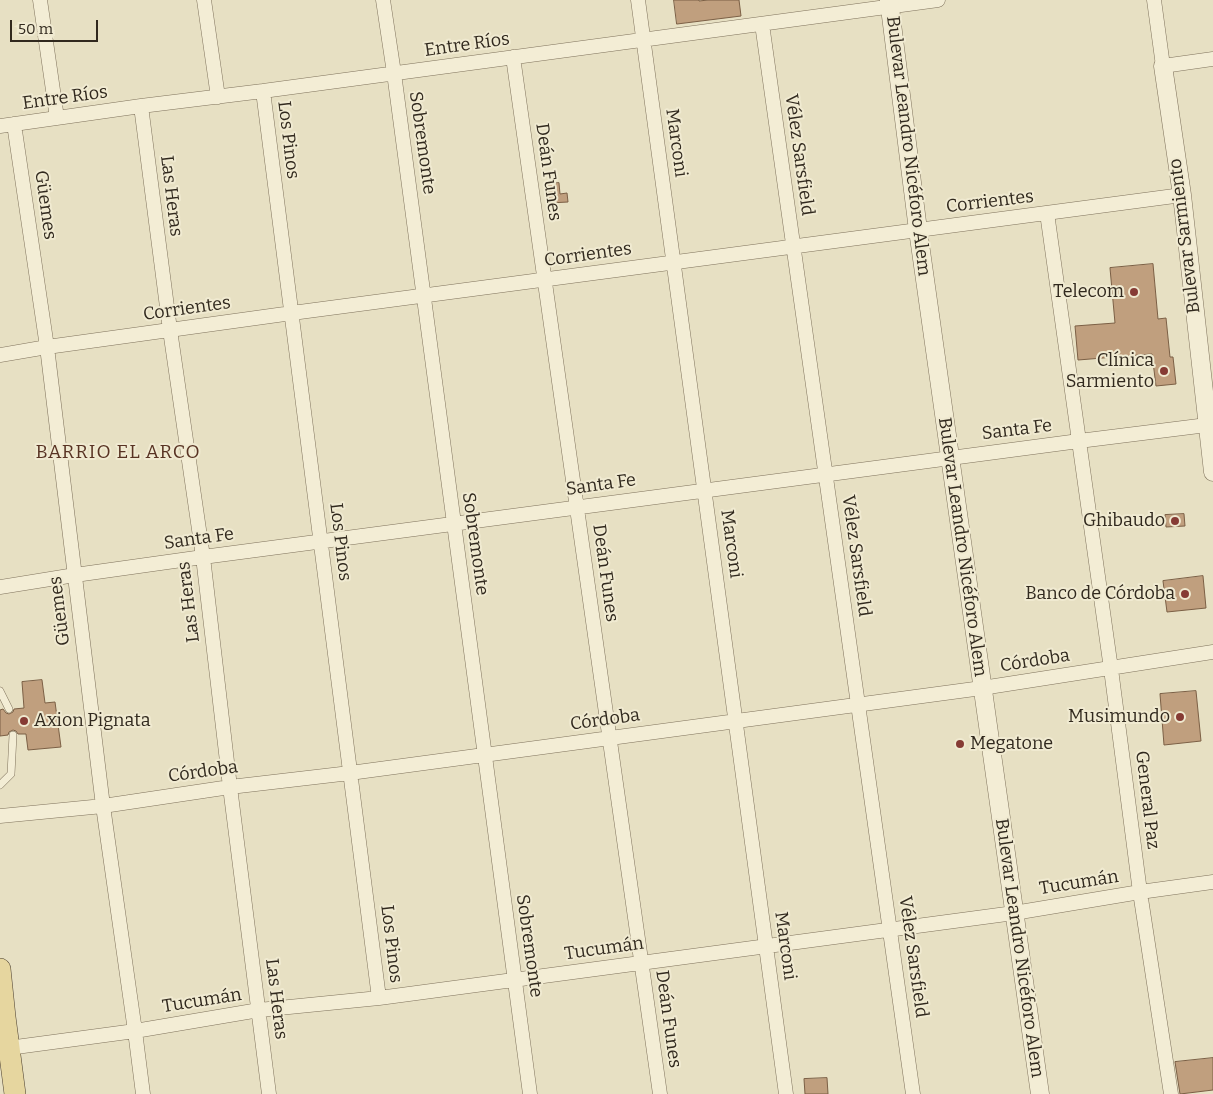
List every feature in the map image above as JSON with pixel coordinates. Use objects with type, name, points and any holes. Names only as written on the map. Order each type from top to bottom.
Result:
[{"type":"main road","points":[[0,969],[4,1048],[15,1094]]},
{"type":"street","points":[[40,0],[57,118]]},
{"type":"street","points":[[204,0],[218,97]]},
{"type":"street","name":"Sobremonte","points":[[383,0],[530,1094]]},
{"type":"street","name":"Marconi","points":[[638,0],[786,1094]]},
{"type":"street","name":"Entre Ríos","points":[[0,126],[762,24],[890,4],[938,0]]},
{"type":"street","name":"Bulevar Sarmiento","points":[[1154,0],[1182,196],[1213,472]]},
{"type":"street","name":"Bulevar Leandro Nicéforo Alem","points":[[890,4],[918,230],[1040,1094]]},
{"type":"street","name":"Vélez Sarsfield","points":[[762,24],[913,1094]]},
{"type":"street","name":"Deán Funes","points":[[513,57],[660,1094]]},
{"type":"street","points":[[1163,66],[1213,59]]},
{"type":"street","name":"Los Pinos","points":[[263,91],[379,998]]},
{"type":"street","name":"Las Heras","points":[[141,106],[170,330],[203,557],[230,787],[270,1094]]},
{"type":"street","name":"Güemes","points":[[14,124],[47,347],[103,806],[143,1094]]},
{"type":"street","name":"Corrientes","points":[[0,355],[292,313],[1182,196]]},
{"type":"street","name":"General Paz","points":[[1046,213],[1111,669],[1140,892],[1171,1094]]},
{"type":"street","name":"Santa Fe","points":[[0,587],[203,557],[1207,425]]},
{"type":"street","name":"Córdoba","points":[[0,816],[103,806],[230,787],[350,773],[858,705],[1111,669],[1213,652]]},
{"type":"street","name":"Tucumán","points":[[4,1048],[135,1030],[259,1010],[379,998],[1014,913],[1213,882]]},
{"type":"lane","points":[[0,691],[9,709]]},
{"type":"lane","points":[[0,785],[11,774],[13,735]]},
{"type":"building","points":[[674,0],[739,0],[741,16],[677,24]]},
{"type":"building","points":[[559,183],[560,194],[567,193],[568,202],[549,203],[547,184]]},
{"type":"building","points":[[1153,264],[1158,319],[1166,318],[1170,357],[1173,357],[1176,384],[1156,386],[1152,354],[1078,360],[1075,326],[1115,323],[1110,268]]},
{"type":"building","name":"Ghibaudo","points":[[1184,514],[1185,526],[1166,527],[1165,515]]},
{"type":"building","name":"Banco de Córdoba","points":[[1203,576],[1206,608],[1167,612],[1163,581]]},
{"type":"building","points":[[42,680],[45,703],[55,702],[61,747],[28,750],[26,734],[18,734],[13,730],[8,735],[0,736],[0,710],[3,709],[9,714],[14,709],[24,708],[22,682]]},
{"type":"building","name":"Musimundo","points":[[1196,691],[1201,741],[1164,745],[1160,694]]},
{"type":"building","points":[[1213,1058],[1213,1090],[1180,1094],[1175,1062]]},
{"type":"building","points":[[827,1078],[828,1094],[805,1094],[804,1079]]},
{"type":"place","name":"Telecom","points":[[1134,292]]},
{"type":"place","name":"Clínica Sarmiento","points":[[1164,371]]},
{"type":"place","name":"Ghibaudo","points":[[1175,521]]},
{"type":"place","name":"Banco de Córdoba","points":[[1185,594]]},
{"type":"place","name":"Musimundo","points":[[1180,717]]},
{"type":"place","name":"Axion Pignata","points":[[24,721]]},
{"type":"place","name":"Megatone","points":[[960,744]]},
{"type":"district","name":"BARRIO EL ARCO","points":[[118,453]]}]
